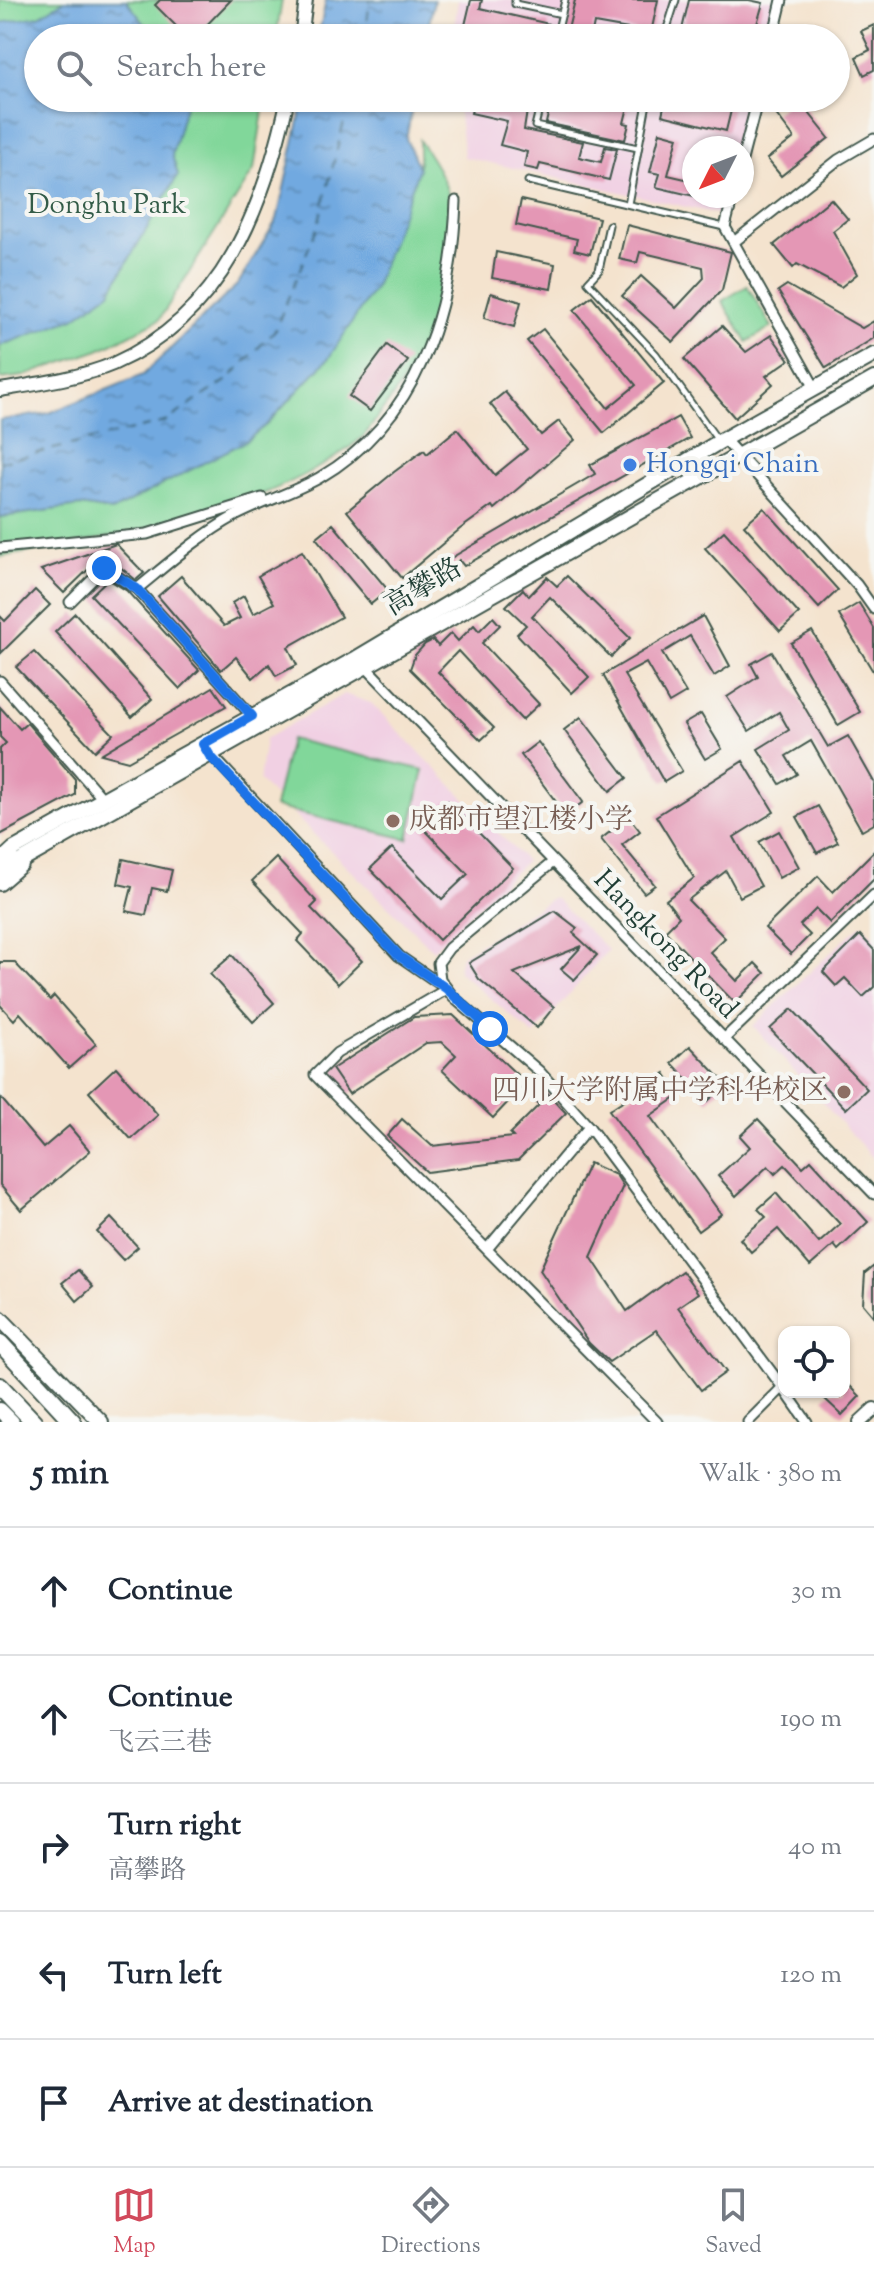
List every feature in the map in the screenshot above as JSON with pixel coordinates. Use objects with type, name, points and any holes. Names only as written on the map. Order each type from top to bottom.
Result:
[{"type":"highway","points":[[0,1343],[73,1422]]},
{"type":"highway","points":[[0,1386],[34,1422]]},
{"type":"main road","name":"高攀路","points":[[0,860],[103,799],[207,750],[252,716],[361,662],[722,441],[874,355]]},
{"type":"main road","name":"高攀路","points":[[0,873],[28,860],[207,750],[361,662],[874,379]]},
{"type":"main road","points":[[0,1318],[101,1422]]},
{"type":"main road","points":[[0,1410],[12,1422]]},
{"type":"street","points":[[303,24],[306,0]]},
{"type":"street","points":[[776,24],[782,0]]},
{"type":"street","points":[[0,390],[113,364],[180,322],[237,252],[261,198],[284,112]]},
{"type":"street","points":[[748,136],[754,112]]},
{"type":"street","points":[[734,242],[838,160],[874,139]]},
{"type":"street","points":[[0,548],[147,534],[281,494],[318,479],[368,444],[410,389],[437,331],[454,244],[456,201]]},
{"type":"street","points":[[730,208],[725,227],[815,388]]},
{"type":"street","points":[[722,441],[857,585],[874,609]]},
{"type":"street","points":[[137,589],[190,544],[281,494]]},
{"type":"street","points":[[70,602],[104,568],[137,589],[252,716]]},
{"type":"street","name":"Hangkong Road","points":[[361,662],[874,1194]]},
{"type":"street","points":[[0,681],[103,799]]},
{"type":"street","points":[[207,750],[399,956],[447,989],[540,1072],[589,1127],[778,1381]]},
{"type":"street","points":[[0,884],[28,860]]},
{"type":"street","points":[[447,989],[440,979],[438,963],[449,948],[553,862]]},
{"type":"street","points":[[724,1039],[874,895]]},
{"type":"street","points":[[447,989],[337,1053],[315,1075],[657,1422]]},
{"type":"street","points":[[487,1249],[589,1127]]},
{"type":"street","points":[[748,1422],[778,1394]]},
{"type":"street","points":[[790,1398],[807,1422]]},
{"type":"street","points":[[860,1422],[874,1409]]},
{"type":"lane","points":[[515,0],[515,4],[562,14]]},
{"type":"lane","points":[[560,24],[565,0]]},
{"type":"lane","points":[[668,24],[676,0]]},
{"type":"lane","points":[[538,112],[535,126],[638,148]]},
{"type":"lane","points":[[628,204],[645,112]]},
{"type":"lane","points":[[528,181],[725,227]]},
{"type":"lane","points":[[609,225],[599,270],[588,282],[656,354],[722,441]]},
{"type":"shaded area","points":[[458,0],[779,0],[773,24],[455,24]]},
{"type":"shaded area","points":[[459,112],[749,112],[743,136],[682,136],[682,206],[464,157]]},
{"type":"shaded area","points":[[691,208],[724,208],[722,215]]},
{"type":"shaded area","name":"成都市望江楼小学","points":[[344,694],[371,703],[526,861],[433,950],[259,781],[265,739]]},
{"type":"shaded area","points":[[554,897],[608,950],[534,1035],[458,971],[461,956]]},
{"type":"shaded area","name":"四川大学附属中学科华校区","points":[[861,924],[874,937],[874,1159],[753,1026]]},
{"type":"green space","name":"Donghu Park","points":[[0,0],[282,0],[278,24],[24,24],[24,112],[263,112],[254,170],[159,320],[99,350],[24,376],[0,379]]},
{"type":"green space","points":[[419,140],[449,195],[450,243],[431,323],[417,355],[400,386],[362,438],[322,465],[280,487],[235,504],[139,531],[0,557],[0,517],[80,506],[112,511],[245,441],[267,424],[328,359],[419,168]]},
{"type":"green space","points":[[747,286],[772,327],[747,342],[722,301]]},
{"type":"green space","points":[[290,739],[424,770],[408,839],[274,807]]},
{"type":"water","points":[[65,0],[126,0],[145,24],[24,24],[24,112],[183,112],[172,155],[178,175],[110,292],[74,318],[0,346],[0,23],[39,16]]},
{"type":"water","points":[[326,0],[434,0],[429,24],[321,24]]},
{"type":"water","points":[[301,112],[411,112],[406,139],[419,168],[375,287],[328,359],[267,424],[246,441],[112,511],[80,506],[0,517],[0,420],[49,413],[143,375],[238,284],[277,219]]},
{"type":"building","points":[[160,0],[231,0],[208,24],[174,24],[155,5]]},
{"type":"building","points":[[471,0],[482,0],[480,8],[549,24],[465,24]]},
{"type":"building","points":[[575,0],[658,0],[653,24],[569,24]]},
{"type":"building","points":[[689,0],[749,0],[763,3],[757,24],[683,24]]},
{"type":"building","points":[[874,25],[874,70],[864,75],[856,57],[870,50],[861,31]]},
{"type":"building","points":[[527,112],[524,130],[583,142],[579,157],[601,162],[605,147],[617,149],[609,180],[540,164],[538,170],[524,167],[527,152],[500,145],[507,121],[471,113]]},
{"type":"building","points":[[549,112],[627,112],[624,123],[629,124],[625,140],[546,123]]},
{"type":"building","points":[[663,112],[731,112],[726,131],[662,115]]},
{"type":"building","points":[[808,112],[829,138],[781,176],[767,159],[794,138],[775,113]]},
{"type":"building","points":[[660,132],[678,137],[668,175],[682,178],[682,193],[656,187],[660,174],[650,172]]},
{"type":"building","points":[[831,199],[848,219],[833,231],[857,274],[841,287],[797,264],[793,268],[774,245]]},
{"type":"building","points":[[521,200],[599,218],[590,254],[574,250],[577,239],[516,225]]},
{"type":"building","points":[[627,225],[731,252],[722,290],[673,342],[622,296],[641,276],[676,308],[704,278],[703,267],[640,252],[637,263],[619,259]]},
{"type":"building","points":[[496,252],[555,264],[551,289],[492,278]]},
{"type":"building","points":[[787,285],[862,328],[874,321],[874,338],[826,368],[778,291]]},
{"type":"building","points":[[491,293],[521,302],[514,327],[484,318]]},
{"type":"building","points":[[592,296],[664,383],[604,433],[527,341],[543,329],[608,408],[636,385],[574,310]]},
{"type":"building","points":[[722,326],[746,352],[771,335],[789,360],[766,376],[773,384],[735,418],[684,359]]},
{"type":"building","points":[[387,345],[408,361],[370,411],[349,396]]},
{"type":"building","points":[[505,392],[541,435],[559,421],[575,440],[494,509],[492,506],[460,529],[402,578],[347,511],[394,472],[424,450],[427,454],[457,429],[495,475],[527,449],[490,404]]},
{"type":"building","points":[[678,417],[690,438],[464,566],[459,560],[447,572],[450,574],[414,594],[408,583],[595,474],[590,465]]},
{"type":"building","points":[[764,508],[838,590],[819,608],[744,525]]},
{"type":"building","points":[[333,524],[388,590],[371,604],[316,538]]},
{"type":"building","points":[[724,531],[799,614],[780,631],[705,548]]},
{"type":"building","points":[[116,544],[144,573],[136,580],[104,554],[64,593],[41,570]]},
{"type":"building","points":[[302,551],[341,617],[288,647],[297,665],[276,676],[269,664],[253,678],[236,657],[221,670],[158,596],[181,576],[224,626],[240,618],[232,603],[244,596],[253,614],[274,603],[258,576]]},
{"type":"building","points":[[567,576],[630,638],[611,657],[550,597],[532,616],[589,677],[572,693],[517,634],[526,625],[506,606],[523,589],[529,596],[547,577],[557,586]]},
{"type":"building","points":[[108,579],[127,591],[199,670],[180,689],[91,595]]},
{"type":"building","points":[[35,590],[50,605],[0,654],[0,616],[5,621]]},
{"type":"building","points":[[859,603],[874,628],[874,673],[839,615]]},
{"type":"building","points":[[75,613],[152,699],[132,717],[55,632]]},
{"type":"building","points":[[703,616],[730,666],[714,676],[690,636],[662,653],[686,693],[669,703],[646,663],[624,675],[682,771],[664,782],[603,675]]},
{"type":"building","points":[[493,617],[500,625],[482,643],[539,704],[522,720],[458,651],[438,672],[494,728],[481,740],[410,669],[415,655],[425,644],[433,640],[438,646],[451,633],[458,641],[474,625],[479,631]]},
{"type":"building","points":[[812,631],[860,712],[838,725],[791,643]]},
{"type":"building","points":[[34,652],[113,734],[95,751],[16,667]]},
{"type":"building","points":[[772,652],[828,747],[848,736],[874,782],[874,824],[862,831],[811,741],[786,756],[797,774],[780,784],[758,749],[789,730],[779,712],[749,731],[727,697],[758,677],[751,664]]},
{"type":"building","points":[[213,687],[226,706],[128,761],[101,754]]},
{"type":"building","points":[[0,707],[20,729],[27,723],[75,779],[75,795],[0,835],[0,749],[6,743],[0,737]]},
{"type":"building","points":[[701,714],[722,749],[705,759],[684,724]]},
{"type":"building","points":[[581,717],[627,778],[610,791],[564,730]]},
{"type":"building","points":[[538,742],[583,802],[566,815],[521,755]]},
{"type":"building","points":[[743,761],[774,812],[734,837],[761,886],[740,897],[726,871],[688,900],[725,938],[710,952],[737,981],[755,963],[765,973],[735,1003],[665,931],[679,917],[666,900],[694,878],[656,816]]},
{"type":"building","name":"成都市望江楼小学","points":[[448,801],[513,868],[439,940],[370,869],[392,848],[442,899],[468,874],[422,827]]},
{"type":"building","points":[[818,806],[838,842],[817,853],[797,817]]},
{"type":"building","points":[[629,817],[640,831],[622,845],[655,885],[644,893],[601,839]]},
{"type":"building","points":[[779,831],[799,867],[779,878],[759,842]]},
{"type":"building","points":[[874,851],[874,879],[830,923],[816,909],[800,925],[810,935],[791,954],[765,928],[818,876],[833,892]]},
{"type":"building","points":[[276,858],[317,902],[311,908],[362,961],[338,984],[297,941],[303,934],[252,881]]},
{"type":"building","points":[[123,859],[172,870],[167,891],[152,888],[146,915],[126,911],[132,887],[118,884]]},
{"type":"building","points":[[555,911],[577,928],[573,933],[597,955],[574,980],[561,969],[582,946],[514,973],[554,1007],[537,1028],[479,979],[469,963]]},
{"type":"building","points":[[860,935],[874,950],[874,987],[863,997],[845,978],[836,986],[823,972]]},
{"type":"building","points":[[232,955],[274,1003],[253,1022],[210,974]]},
{"type":"building","points":[[0,962],[14,962],[50,1000],[54,996],[96,1044],[69,1068],[20,1013],[14,1020],[0,1005]]},
{"type":"building","points":[[792,1009],[867,1089],[846,1109],[770,1029]]},
{"type":"building","points":[[453,1015],[526,1083],[493,1118],[442,1070],[456,1055],[442,1042],[426,1043],[349,1094],[332,1069],[414,1017]]},
{"type":"building","points":[[690,1046],[726,1084],[708,1101],[672,1063]]},
{"type":"building","points":[[116,1067],[158,1115],[131,1139],[89,1092]]},
{"type":"building","points":[[665,1073],[680,1095],[650,1116],[721,1214],[698,1231],[609,1110]]},
{"type":"building","points":[[539,1084],[566,1113],[518,1160],[427,1172],[387,1136],[402,1119],[432,1146],[513,1137],[510,1134],[539,1105],[529,1095]]},
{"type":"building","points":[[0,1097],[43,1148],[69,1126],[90,1151],[21,1210],[0,1185]]},
{"type":"building","points":[[758,1119],[803,1167],[811,1160],[868,1222],[838,1250],[834,1245],[810,1266],[778,1229],[751,1252],[740,1239],[766,1217],[758,1209],[776,1193],[819,1243],[840,1224],[785,1165],[775,1174],[768,1166],[736,1196],[718,1176],[750,1147],[740,1136]]},
{"type":"building","points":[[589,1163],[616,1175],[623,1186],[591,1257],[627,1311],[682,1271],[698,1293],[678,1307],[726,1372],[701,1390],[656,1330],[609,1362],[589,1343],[540,1270]]},
{"type":"building","points":[[111,1218],[138,1247],[123,1260],[97,1232]]},
{"type":"building","points":[[874,1266],[874,1317],[863,1304],[865,1273]]},
{"type":"building","points":[[78,1270],[93,1287],[77,1301],[62,1283]]},
{"type":"building","points":[[850,1386],[860,1396],[842,1415],[824,1398],[850,1398]]},
{"type":"ferry route","points":[[367,24],[370,0]]},
{"type":"ferry route","points":[[0,462],[165,422],[229,379],[275,330],[318,225],[346,112]]},
{"type":"place","name":"Hongqi Chain","points":[[630,465]]},
{"type":"place","name":"成都市望江楼小学","points":[[393,821]]},
{"type":"place","name":"四川大学附属中学科华校区","points":[[844,1092]]},
{"type":"route","points":[[104,568],[137,589],[252,716],[203,744],[210,756],[399,956],[447,989],[490,1029]]}]
